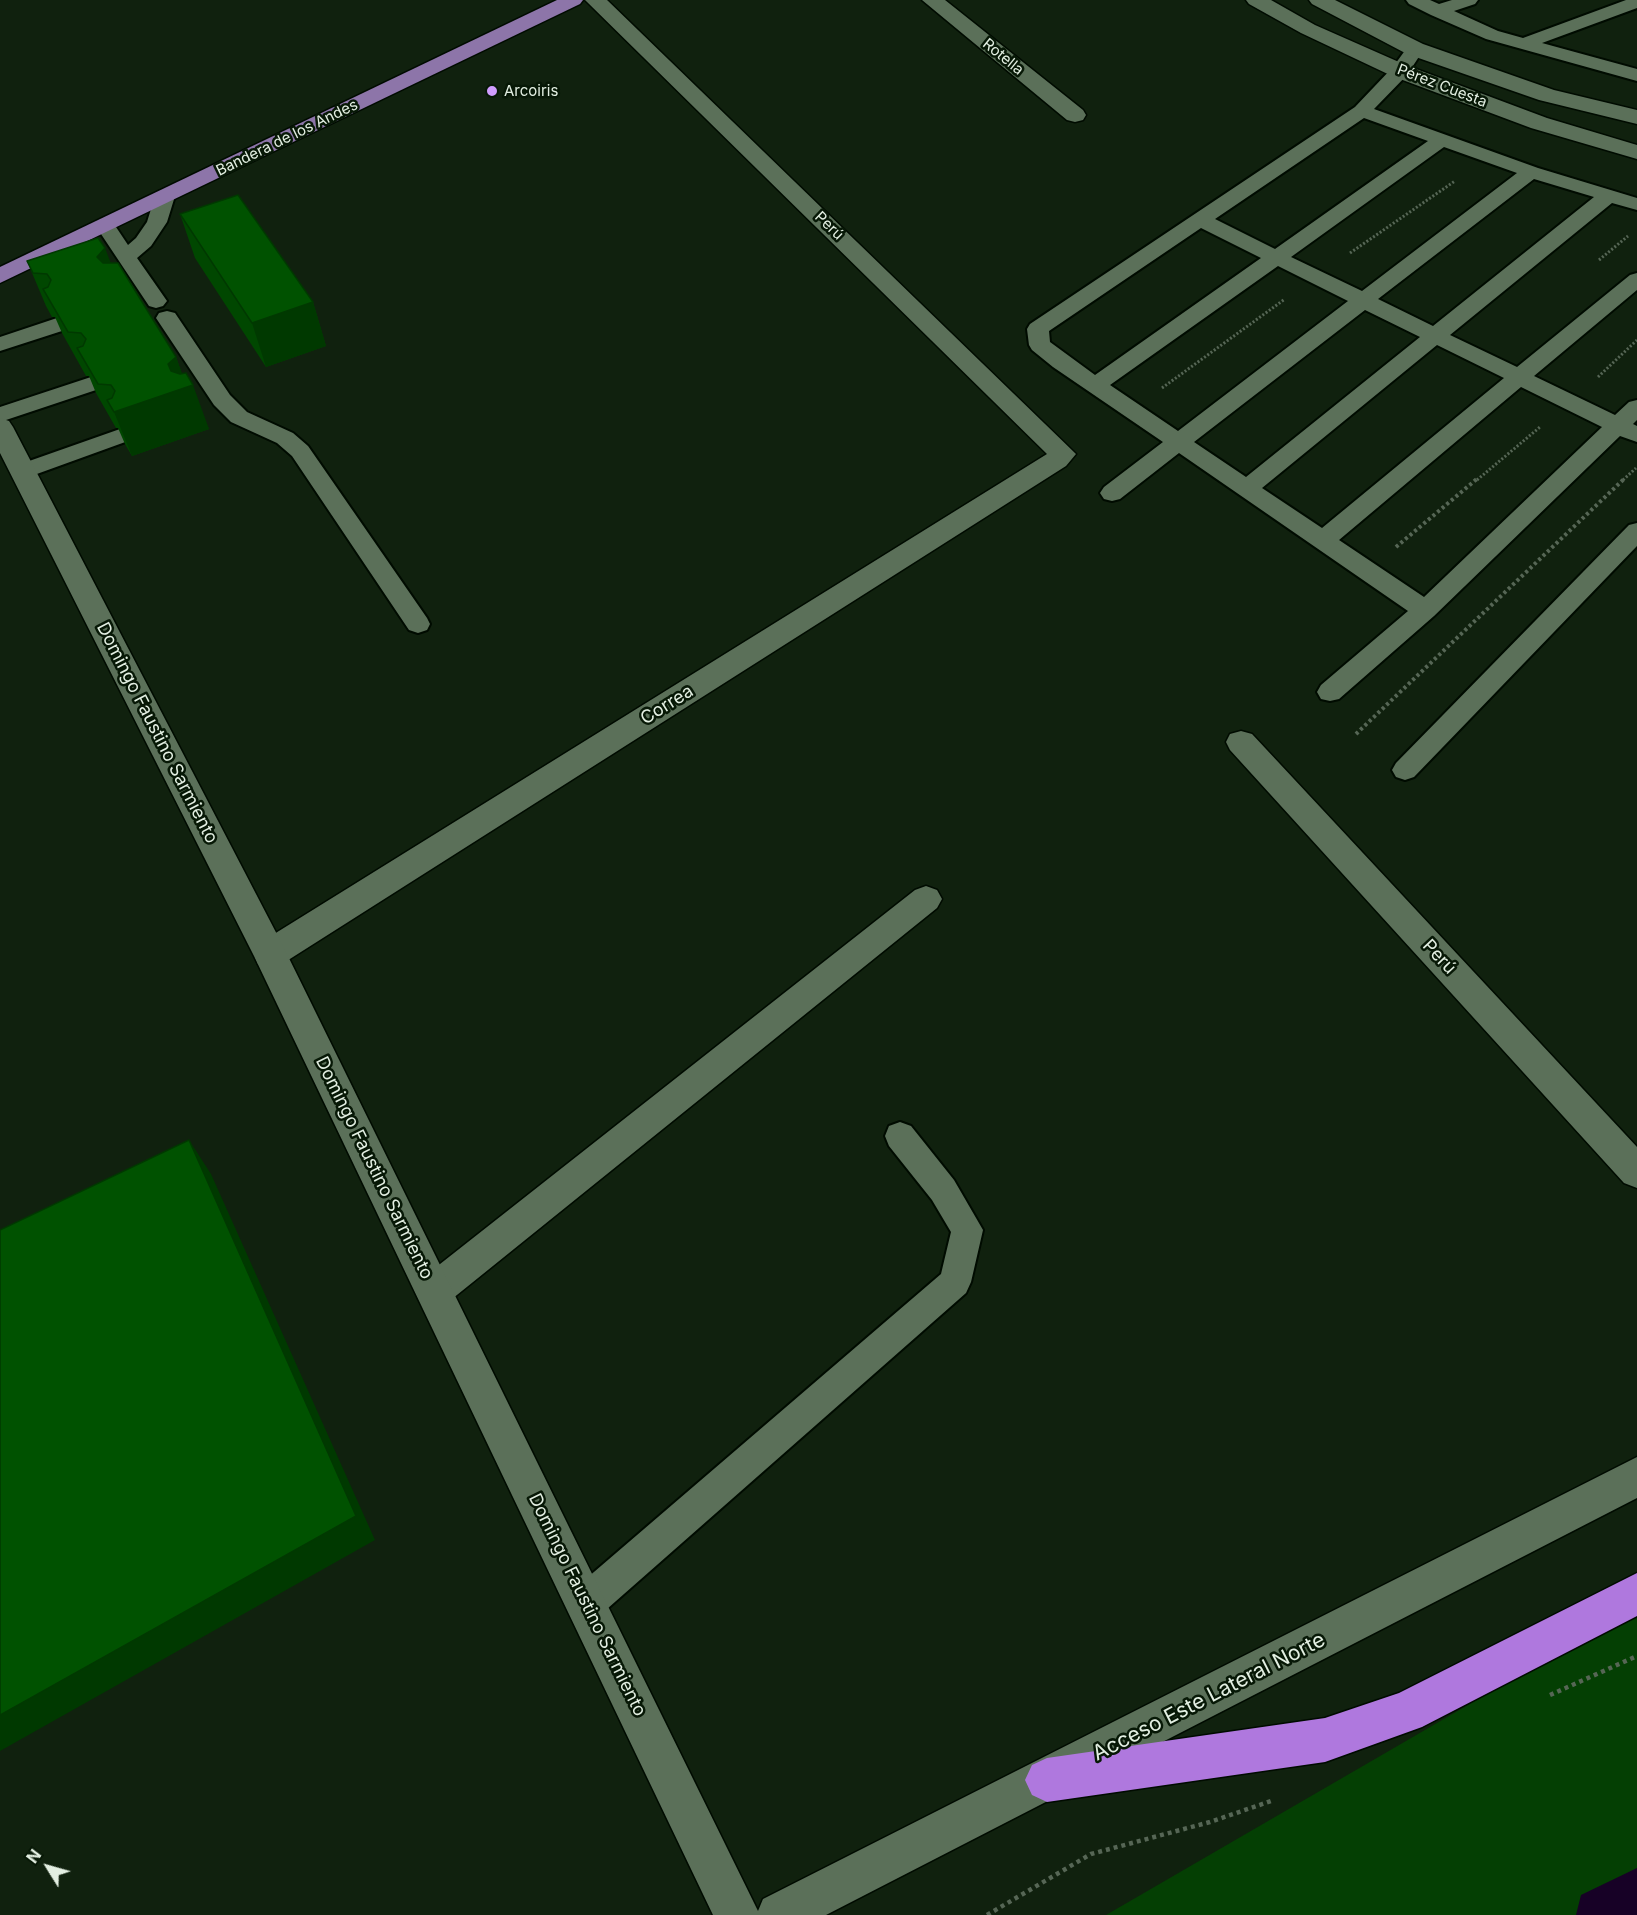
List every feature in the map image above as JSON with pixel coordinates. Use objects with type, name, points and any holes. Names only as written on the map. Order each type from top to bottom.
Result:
[{"type":"highway","points":[[1047,1780],[1325,1740],[1407,1712],[1637,1594]]},
{"type":"main road","name":"Bandera de los Andes","points":[[0,276],[573,0]]},
{"type":"street","name":"Perú","points":[[595,0],[1063,453]]},
{"type":"street","name":"Rotella","points":[[932,0],[1074,115]]},
{"type":"street","name":"Pérez Cuesta","points":[[1319,0],[1415,49],[1547,95],[1637,117]]},
{"type":"street","name":"Pérez Cuesta","points":[[1273,3],[1400,71],[1539,123],[1637,152]]},
{"type":"street","name":"Domingo Faustino Sarmiento","points":[[0,427],[270,954],[737,1915]]},
{"type":"street","name":"Correa","points":[[270,954],[1058,460],[1063,453]]},
{"type":"street","name":"Perú","points":[[1241,742],[1637,1172]]},
{"type":"street","points":[[434,1291],[926,899]]},
{"type":"street","name":"Acceso Este Lateral Norte","points":[[779,1915],[1637,1477]]},
{"type":"lane","points":[[1415,0],[1492,35],[1637,75]]},
{"type":"lane","points":[[1437,11],[1470,0]]},
{"type":"lane","points":[[1523,44],[1637,2]]},
{"type":"lane","points":[[1415,49],[1400,71],[1362,111],[1038,329],[1040,345],[1425,610]]},
{"type":"lane","points":[[1362,111],[1531,172],[1637,204]]},
{"type":"lane","points":[[1096,385],[1443,140]]},
{"type":"lane","points":[[1112,493],[1531,172]]},
{"type":"lane","points":[[126,257],[144,242],[157,222],[165,196]]},
{"type":"lane","points":[[1246,488],[1608,196]]},
{"type":"lane","points":[[1200,220],[1627,430]]},
{"type":"lane","points":[[105,225],[189,350],[214,403],[285,438],[300,451],[418,624]]},
{"type":"lane","points":[[1323,540],[1637,279]]},
{"type":"lane","points":[[127,300],[158,303]]},
{"type":"lane","points":[[0,345],[57,325]]},
{"type":"lane","points":[[165,358],[189,350]]},
{"type":"lane","points":[[0,415],[91,384]]},
{"type":"lane","points":[[1330,692],[1627,430],[1637,407]]},
{"type":"lane","points":[[22,471],[120,436]]},
{"type":"lane","points":[[1405,770],[1637,531]]},
{"type":"lane","points":[[586,1603],[955,1282],[967,1230],[943,1190],[900,1136]]},
{"type":"path","points":[[1367,570],[1571,402],[1637,340]]},
{"type":"path","points":[[1356,734],[1637,468]]},
{"type":"green space","points":[[1637,1607],[1637,1915],[1106,1915]]},
{"type":"shaded area","points":[[1637,1868],[1637,1915],[1576,1915],[1581,1895]]},
{"type":"building","points":[[238,195],[313,302],[252,323],[180,214]]},
{"type":"building","points":[[98,238],[105,248],[97,257],[103,263],[118,263],[176,357],[168,364],[171,371],[186,373],[193,385],[114,412],[107,400],[112,398],[115,391],[111,385],[98,384],[77,348],[83,346],[86,339],[81,333],[68,332],[43,289],[48,287],[51,280],[47,274],[33,273],[27,261]]},
{"type":"building","points":[[189,1140],[356,1516],[0,1715],[0,1230]]},
{"type":"place","name":"Arcoiris","points":[[492,91]]}]
